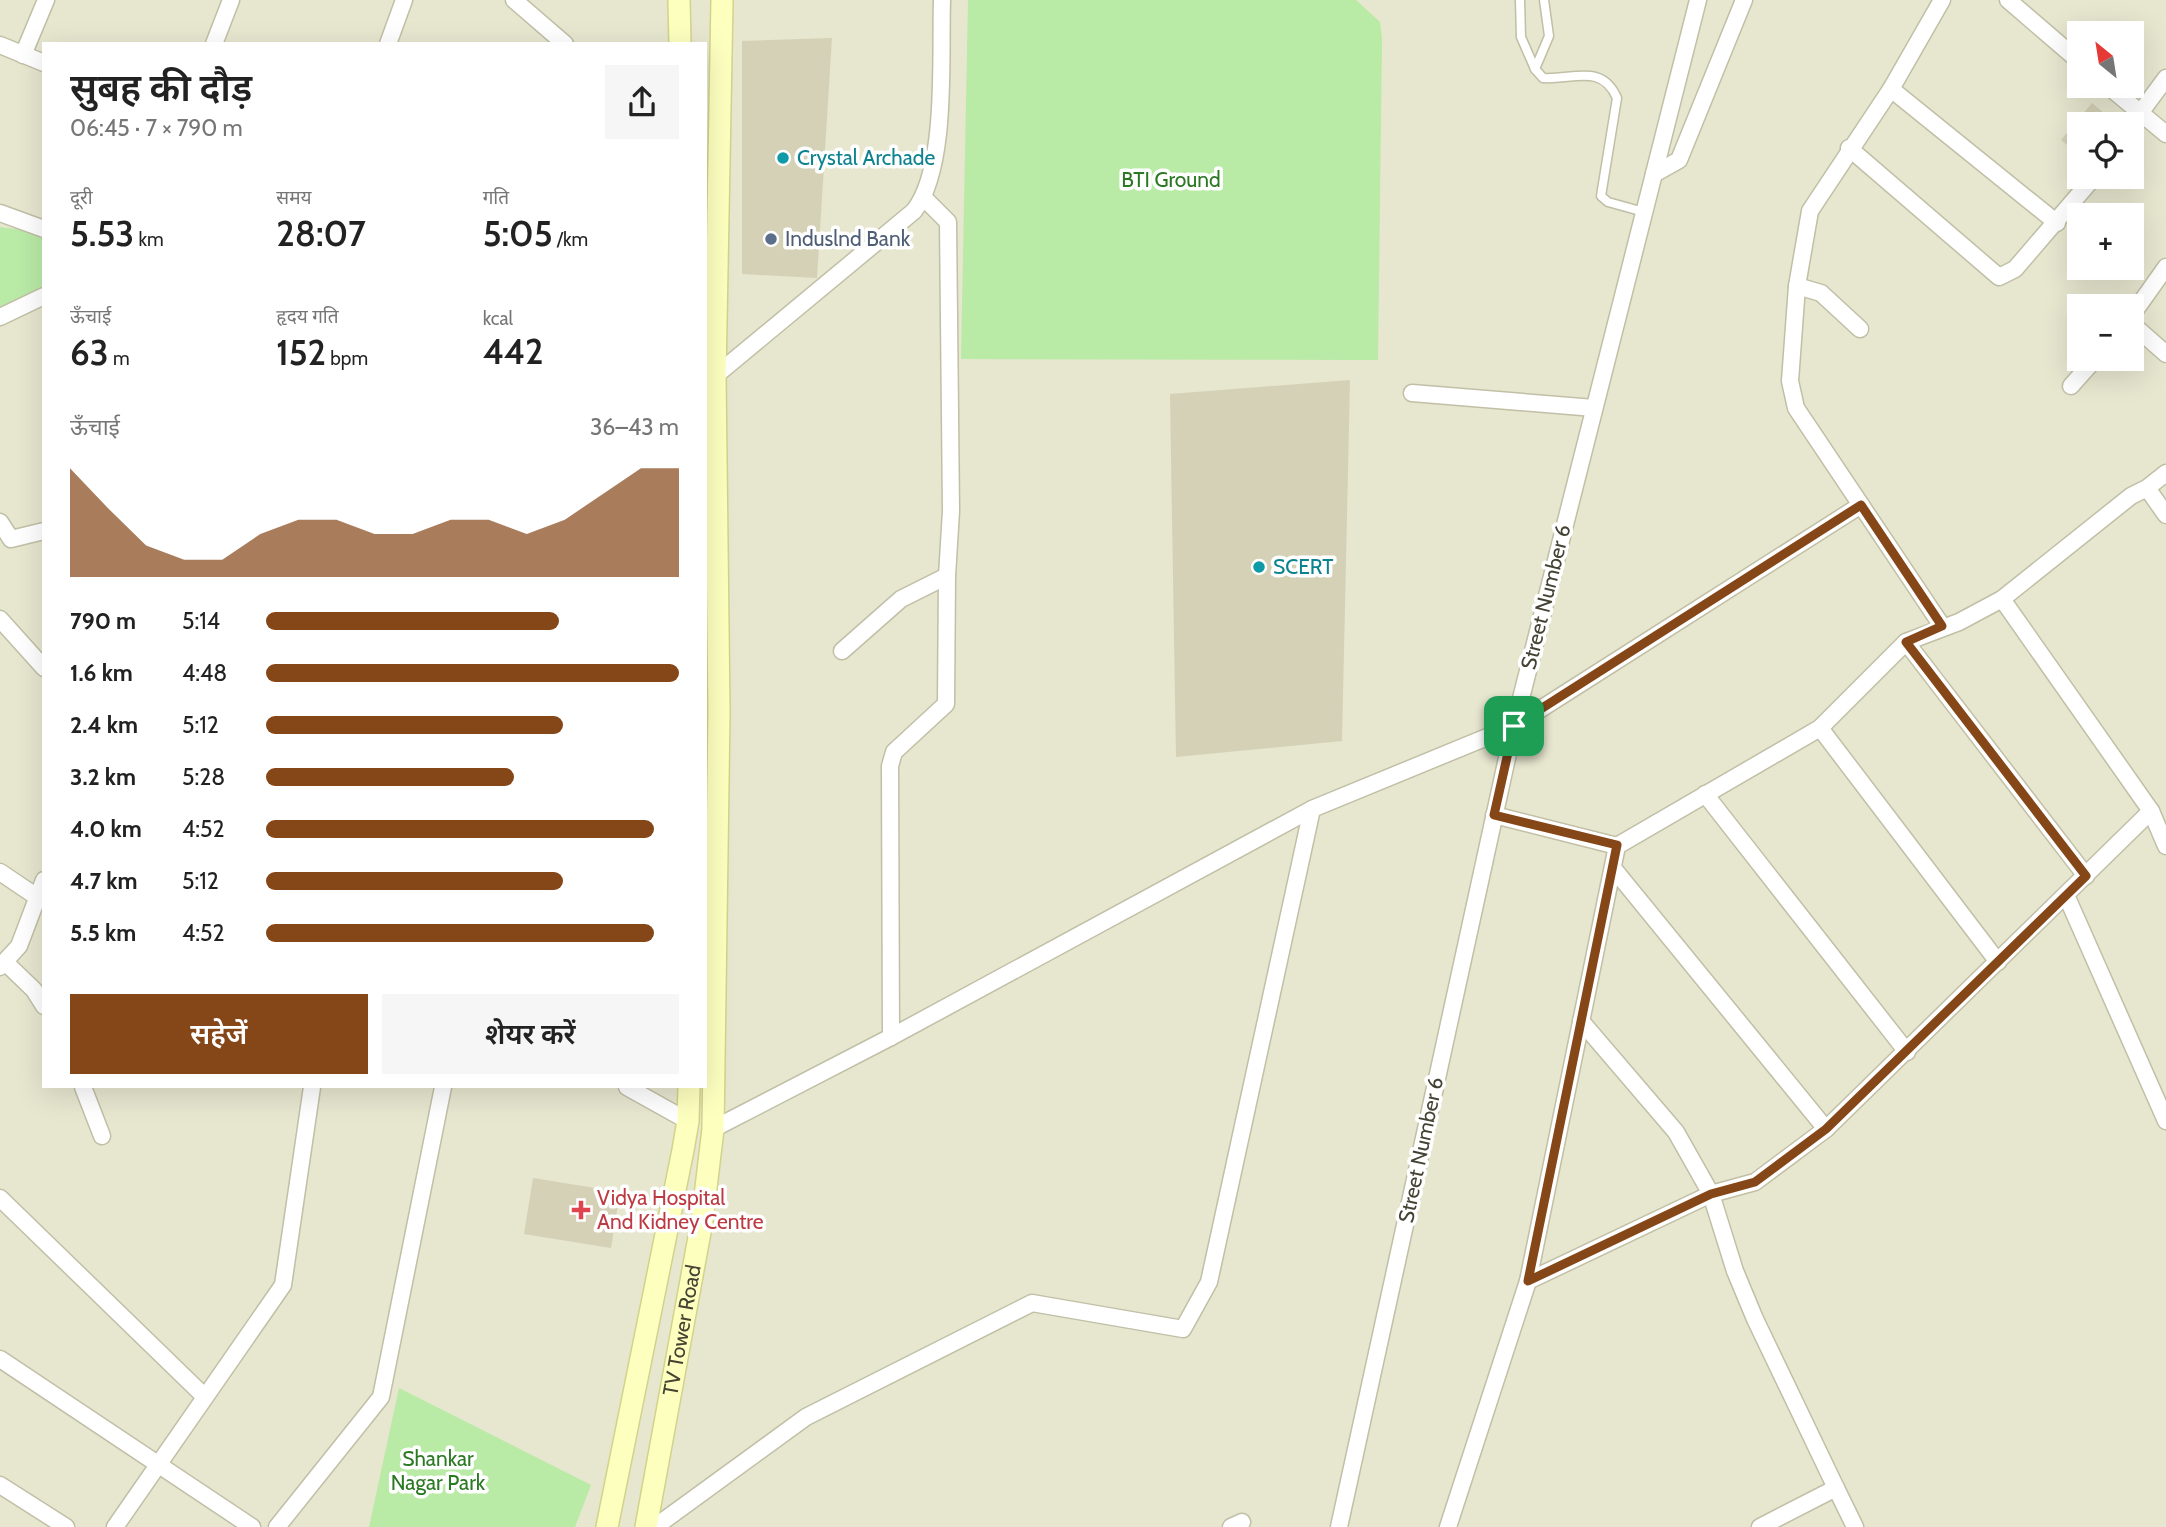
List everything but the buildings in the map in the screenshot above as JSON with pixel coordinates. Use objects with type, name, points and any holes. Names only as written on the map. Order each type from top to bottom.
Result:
[{"type":"main road","points":[[679,0],[680,42]]},
{"type":"main road","name":"TV Tower Road","points":[[646,1527],[702,1221],[713,1129],[719,712],[715,376],[722,0]]},
{"type":"main road","name":"TV Tower Road","points":[[607,1527],[688,1121],[689,1088]]},
{"type":"street","points":[[23,55],[46,0]]},
{"type":"street","points":[[215,42],[231,0]]},
{"type":"street","points":[[389,42],[404,0]]},
{"type":"street","points":[[514,0],[563,42]]},
{"type":"street","points":[[715,376],[896,226],[924,198],[937,143],[942,0]]},
{"type":"street","name":"Street Number 6","points":[[1339,1527],[1514,726],[1698,0]]},
{"type":"street","points":[[1654,174],[1679,160],[1744,0]]},
{"type":"street","points":[[1942,0],[1891,89],[1849,148],[1810,211],[1797,286],[1790,381],[1796,408],[1942,626]]},
{"type":"street","points":[[2009,0],[2067,51]]},
{"type":"street","points":[[0,45],[42,62]]},
{"type":"street","points":[[2140,112],[2166,78]]},
{"type":"street","points":[[1891,89],[2057,223]]},
{"type":"street","points":[[2118,98],[2130,112]]},
{"type":"street","points":[[2144,123],[2166,134]]},
{"type":"street","points":[[1849,148],[1999,277],[2015,269],[2084,189]]},
{"type":"street","points":[[891,1037],[890,766],[894,752],[946,704],[947,576],[951,511],[948,222],[924,198]]},
{"type":"street","points":[[0,213],[42,228]]},
{"type":"street","points":[[2144,298],[2166,267]]},
{"type":"street","points":[[1797,286],[1821,293],[1860,329]]},
{"type":"street","points":[[0,317],[42,297]]},
{"type":"street","points":[[2144,335],[2166,354]]},
{"type":"street","points":[[2071,386],[2084,371]]},
{"type":"street","points":[[1412,393],[1594,408]]},
{"type":"street","points":[[1494,815],[1617,845],[1820,728],[1906,642],[1942,626],[1959,622],[2002,599],[2131,496],[2147,488],[2166,473]]},
{"type":"street","points":[[2147,488],[2166,515]]},
{"type":"street","points":[[713,1129],[891,1037],[1312,809],[1514,726],[1861,505]]},
{"type":"street","points":[[0,522],[11,540],[42,532]]},
{"type":"street","points":[[842,651],[901,599],[947,576]]},
{"type":"street","points":[[2002,599],[2151,811],[2166,846]]},
{"type":"street","points":[[0,619],[42,666]]},
{"type":"street","points":[[1906,642],[2086,876]]},
{"type":"street","points":[[1820,728],[1998,962]]},
{"type":"street","points":[[1705,794],[1907,1052]]},
{"type":"street","points":[[655,1527],[806,1418],[1032,1303],[1183,1329],[1209,1282],[1312,809]]},
{"type":"street","points":[[1528,1281],[1711,1194],[1755,1182],[1826,1129],[2151,811]]},
{"type":"street","points":[[1448,1527],[1528,1281],[1617,845]]},
{"type":"street","points":[[1613,868],[1826,1129]]},
{"type":"street","points":[[0,872],[37,897]]},
{"type":"street","points":[[42,885],[19,946],[3,965],[34,990],[42,1003]]},
{"type":"street","points":[[2066,895],[2166,1121]]},
{"type":"street","points":[[1581,1021],[1676,1132],[1711,1194],[1735,1271],[1755,1320],[1855,1527]]},
{"type":"street","points":[[83,1088],[102,1136]]},
{"type":"street","points":[[115,1527],[283,1285],[312,1088]]},
{"type":"street","points":[[277,1527],[381,1397],[443,1088]]},
{"type":"street","points":[[629,1088],[688,1121]]},
{"type":"street","points":[[0,1198],[205,1397]]},
{"type":"street","points":[[0,1359],[252,1527]]},
{"type":"street","points":[[0,1485],[66,1527]]},
{"type":"street","points":[[1760,1527],[1836,1488]]},
{"type":"lane","points":[[1520,0],[1521,37],[1535,69],[1543,78],[1587,74],[1603,78],[1613,87],[1618,98],[1601,196],[1608,202],[1644,212]]},
{"type":"lane","points":[[1535,69],[1549,36],[1544,0]]},
{"type":"shaded area","points":[[0,0],[2166,0],[2166,1527],[0,1527]]},
{"type":"green space","name":"BTI Ground","points":[[968,0],[1356,0],[1380,22],[1382,39],[1378,360],[961,359]]},
{"type":"green space","points":[[0,227],[42,233],[42,301],[0,323]]},
{"type":"green space","name":"Shankar Nagar Park","points":[[399,1388],[591,1485],[575,1527],[369,1527]]},
{"type":"place","name":"Crystal Archade","points":[[783,158]]},
{"type":"place","name":"Induslnd Bank","points":[[771,239]]},
{"type":"place","name":"SCERT","points":[[1259,567]]},
{"type":"place","name":"Vidya Hospital And Kidney Centre","points":[[581,1210]]},
{"type":"route","points":[[1861,505],[1942,626],[1906,642],[2086,876],[1826,1129],[1755,1182],[1711,1194],[1528,1281],[1617,845],[1494,815],[1514,726],[1861,505]]}]
